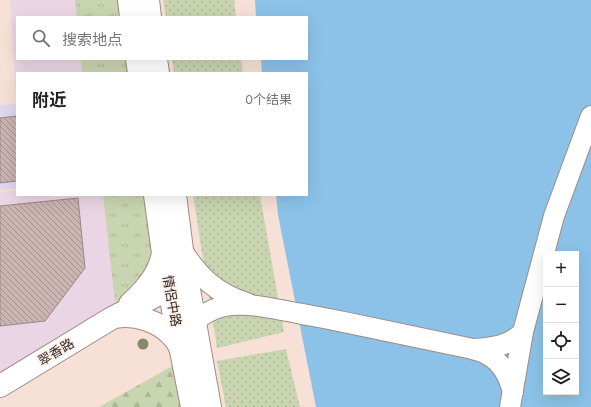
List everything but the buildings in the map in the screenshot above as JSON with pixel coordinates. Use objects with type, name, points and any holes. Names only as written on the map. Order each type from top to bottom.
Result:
[{"type":"main road","points":[[129,0],[131,16]]},
{"type":"main road","points":[[148,0],[150,16]]},
{"type":"main road","points":[[137,60],[139,72]]},
{"type":"main road","points":[[156,60],[158,72]]},
{"type":"main road","name":"情侶中路","points":[[155,196],[202,356],[210,407]]},
{"type":"main road","name":"情侶中路","points":[[172,251],[175,196]]},
{"type":"main road","points":[[172,251],[181,263],[175,281],[169,288],[158,296],[112,318],[145,290],[161,262],[172,251]]},
{"type":"main road","name":"情侶中路","points":[[169,288],[172,310],[192,407]]},
{"type":"main road","points":[[132,308],[145,305],[165,307],[193,323]]},
{"type":"main road","points":[[112,318],[134,316],[150,321],[170,334],[181,349]]},
{"type":"main road","name":"翠香路","points":[[0,386],[112,318]]},
{"type":"street","points":[[512,400],[523,332],[554,216],[591,116]]},
{"type":"street","points":[[172,251],[193,267],[210,284],[222,292],[233,298],[253,305]]},
{"type":"street","points":[[181,349],[182,339],[186,331],[193,323],[208,312],[220,307],[253,305],[473,349],[490,355],[502,366],[509,379],[512,400]]},
{"type":"street","points":[[473,349],[491,348],[506,344],[523,332]]},
{"type":"shaded area","points":[[10,0],[119,0],[122,16],[16,16],[16,60],[127,60],[129,72],[16,72],[16,97]]},
{"type":"shaded area","points":[[16,104],[16,188],[0,190],[0,105]]},
{"type":"shaded area","points":[[16,190],[16,196],[151,196],[139,292],[0,380],[0,192]]},
{"type":"green space","points":[[75,0],[125,0],[127,16],[77,16]]},
{"type":"green space","points":[[163,0],[234,0],[236,16],[166,16]]},
{"type":"green space","points":[[81,60],[132,60],[134,72],[82,72]]},
{"type":"green space","points":[[172,60],[241,60],[243,72],[174,72]]},
{"type":"green space","points":[[103,196],[147,196],[153,250],[149,266],[136,291],[115,302]]},
{"type":"green space","points":[[193,196],[260,196],[284,332],[217,348]]},
{"type":"green space","points":[[286,349],[300,407],[226,407],[217,361]]},
{"type":"green space","points":[[176,364],[185,407],[99,407]]},
{"type":"water","points":[[255,0],[591,0],[591,407],[316,407],[278,215],[276,196],[308,196],[308,72],[262,72],[261,60],[308,60],[308,16],[256,16]]}]
